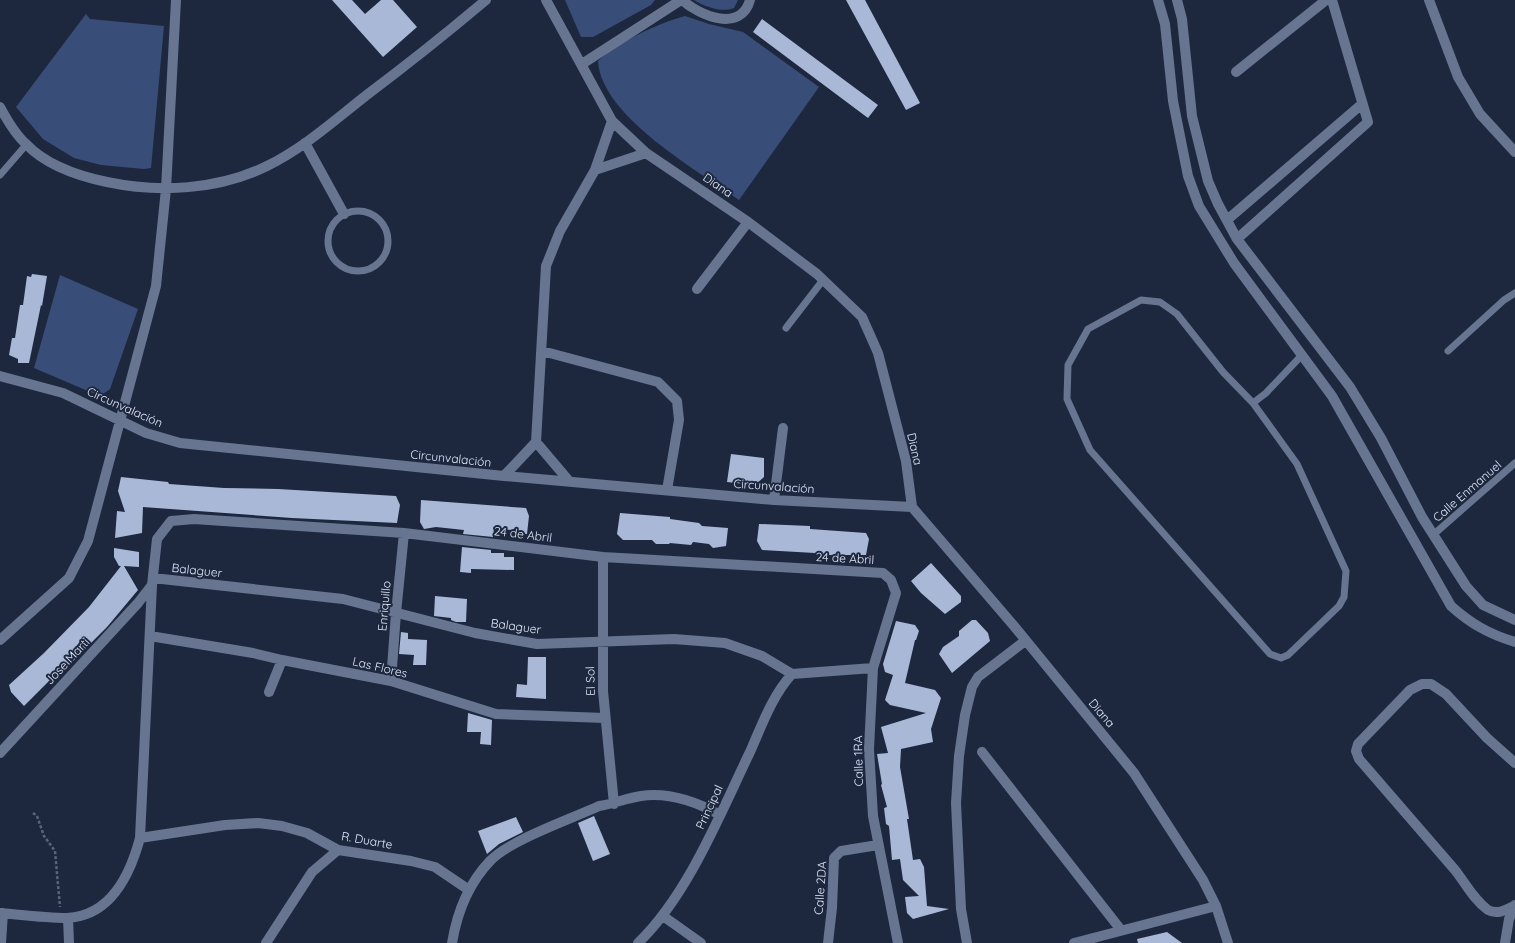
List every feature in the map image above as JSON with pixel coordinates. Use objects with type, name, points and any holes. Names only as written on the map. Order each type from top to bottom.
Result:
[{"type":"street","points":[[0,640],[69,578],[88,541],[156,286],[166,189],[176,0]]},
{"type":"street","points":[[0,107],[26,145],[55,165],[89,178],[123,185],[166,189],[208,184],[245,175],[267,166],[305,143],[428,48],[486,0]]},
{"type":"street","name":"Diana","points":[[546,0],[612,121],[646,153],[748,222],[823,280],[862,317],[878,353],[906,461],[912,507],[1134,773],[1203,880],[1216,906],[1228,943]]},
{"type":"street","points":[[582,64],[681,0],[690,8],[703,14],[733,19],[740,17],[750,0]]},
{"type":"street","points":[[1158,0],[1165,24],[1173,101],[1188,176],[1199,206],[1234,263],[1332,396],[1451,606],[1472,624],[1501,638],[1515,642]]},
{"type":"street","points":[[1177,0],[1182,19],[1192,116],[1208,181],[1218,204],[1237,239],[1350,387],[1381,438],[1433,535],[1466,586],[1483,605],[1515,620]]},
{"type":"street","points":[[1236,72],[1326,0]]},
{"type":"street","points":[[1237,239],[1368,122],[1332,0]]},
{"type":"street","points":[[1429,0],[1458,77],[1480,114],[1515,152]]},
{"type":"street","points":[[1227,220],[1362,104]]},
{"type":"street","points":[[504,476],[536,442],[546,266],[560,231],[595,170],[612,121]]},
{"type":"street","points":[[305,143],[344,214]]},
{"type":"street","points":[[595,170],[646,153]]},
{"type":"street","points":[[697,289],[748,222]]},
{"type":"street","points":[[542,351],[658,382],[677,401],[679,420],[667,490]]},
{"type":"street","name":"Circunvalación","points":[[0,376],[63,393],[120,419],[146,433],[180,443],[504,476],[774,500],[912,507]]},
{"type":"street","points":[[774,500],[783,428]]},
{"type":"street","points":[[536,442],[569,481]]},
{"type":"street","name":"24 de Abril","points":[[152,582],[157,539],[171,521],[194,519],[404,533],[603,556],[883,573],[891,580]]},
{"type":"street","name":"Enriquillo","points":[[391,681],[404,533]]},
{"type":"street","name":"El Sol","points":[[603,556],[604,718],[614,804]]},
{"type":"street","name":"Calle 1RA","points":[[891,580],[896,593],[873,668],[869,749],[873,816],[898,943]]},
{"type":"street","points":[[1,943],[1,913],[63,917],[83,914],[106,904],[128,874],[140,838],[152,582]]},
{"type":"street","name":"Balaguer","points":[[152,582],[343,599],[474,633],[537,644],[674,639],[725,643],[762,656],[792,674]]},
{"type":"street","name":"Jose Marti","points":[[0,753],[138,603],[152,582]]},
{"type":"street","name":"Las Flores","points":[[150,636],[253,653],[391,681],[496,714],[604,718]]},
{"type":"street","points":[[967,943],[960,902],[956,803],[959,756],[966,708],[972,687],[978,677],[1025,641]]},
{"type":"street","points":[[270,692],[282,660]]},
{"type":"street","points":[[792,674],[873,668]]},
{"type":"street","name":"Principal","points":[[638,943],[663,916],[708,841],[774,700],[792,674]]},
{"type":"street","points":[[1514,905],[1502,912],[1495,912],[1489,910],[1477,900],[1456,872],[1359,759],[1356,751],[1358,744],[1410,690],[1422,684],[1431,684],[1446,694],[1487,738],[1515,763]]},
{"type":"street","points":[[982,752],[1121,930]]},
{"type":"street","points":[[452,943],[455,927],[468,890],[490,860],[513,844],[599,806],[614,804],[640,796],[671,795],[709,809],[720,815]]},
{"type":"street","name":"R. Duarte","points":[[140,838],[225,825],[258,823],[282,826],[307,833],[338,850],[404,860],[435,867],[468,890]]},
{"type":"street","name":"Calle 2DA","points":[[828,943],[832,908],[834,858],[841,851],[878,845]]},
{"type":"street","points":[[266,943],[312,872],[338,850]]},
{"type":"street","points":[[1505,943],[1509,919],[1514,905]]},
{"type":"street","points":[[1074,943],[1216,906]]},
{"type":"street","points":[[663,916],[701,943]]},
{"type":"street","points":[[63,917],[68,943]]},
{"type":"lane","points":[[0,175],[26,145]]},
{"type":"lane","points":[[353,211],[372,215],[380,221],[385,229],[388,238],[384,257],[378,264],[370,269],[360,272],[350,271],[340,266],[333,259],[328,250],[327,239],[330,229],[336,220],[344,214],[353,211]]},
{"type":"lane","points":[[786,328],[823,280]]},
{"type":"lane","points":[[1448,351],[1504,300],[1515,293]]},
{"type":"lane","points":[[1141,300],[1160,302],[1177,314],[1223,372],[1253,402],[1297,464],[1346,571],[1344,597],[1339,606],[1306,640],[1288,655],[1281,658],[1270,654],[1090,450],[1067,399],[1068,365],[1088,329],[1141,300]]},
{"type":"lane","points":[[1253,402],[1266,393],[1302,355]]},
{"type":"lane","name":"Calle Enmanuel","points":[[1433,535],[1515,464]]},
{"type":"path","points":[[33,813],[37,816],[44,836],[55,851],[63,917]]},
{"type":"shaded area","points":[[565,0],[655,0],[651,5],[593,37],[581,37]]},
{"type":"shaded area","points":[[694,0],[738,0],[734,8],[719,10],[703,5]]},
{"type":"shaded area","points":[[86,14],[90,19],[164,26],[151,168],[144,169],[101,165],[74,158],[43,139],[16,107]]},
{"type":"shaded area","points":[[685,16],[709,24],[743,32],[819,87],[739,200],[654,140],[615,102],[603,82],[598,61],[606,54],[639,34],[663,23]]},
{"type":"shaded area","points":[[60,275],[138,309],[110,389],[103,394],[95,394],[34,368]]},
{"type":"building","points":[[332,0],[352,0],[365,14],[381,0],[393,0],[417,27],[383,57]]},
{"type":"building","points":[[846,0],[865,0],[920,103],[906,110]]},
{"type":"building","points":[[762,19],[878,105],[868,118],[753,32]]},
{"type":"building","points":[[32,274],[47,276],[29,363],[18,363],[18,359],[9,355],[12,338],[15,338],[20,305],[23,305],[27,276],[31,277]]},
{"type":"building","points":[[731,454],[764,458],[764,477],[755,485],[727,482]]},
{"type":"building","points":[[121,477],[168,482],[169,484],[224,488],[278,489],[396,496],[400,505],[397,523],[292,518],[143,507],[142,533],[115,538],[117,511],[125,512],[118,491]]},
{"type":"building","points":[[421,500],[526,508],[529,516],[527,534],[514,534],[513,530],[494,529],[493,537],[463,534],[464,530],[436,527],[424,529],[420,522]]},
{"type":"building","points":[[620,513],[670,517],[670,519],[699,523],[702,526],[728,528],[726,546],[713,548],[709,544],[693,542],[691,545],[670,543],[656,544],[652,540],[623,540],[617,534]]},
{"type":"building","points":[[759,524],[810,526],[810,529],[866,533],[869,539],[866,555],[818,555],[815,553],[762,550],[757,541]]},
{"type":"building","points":[[462,547],[491,550],[491,553],[504,553],[504,557],[514,557],[514,570],[471,569],[471,573],[460,572]]},
{"type":"building","points":[[114,548],[139,552],[139,567],[124,566],[138,590],[107,627],[66,668],[64,666],[24,706],[11,692],[9,685],[44,653],[89,607],[121,566],[119,566],[114,557]]},
{"type":"building","points":[[931,563],[961,596],[961,602],[945,614],[921,593],[911,581]]},
{"type":"building","points":[[435,596],[467,599],[466,622],[456,622],[451,620],[451,618],[434,616]]},
{"type":"building","points":[[972,620],[976,620],[988,633],[990,641],[952,673],[939,654],[943,647],[959,636],[959,631]]},
{"type":"building","points":[[896,621],[915,625],[919,631],[915,640],[905,683],[935,690],[941,698],[931,729],[933,742],[901,749],[900,767],[909,819],[907,819],[913,860],[920,859],[924,867],[927,906],[949,909],[913,919],[907,913],[905,897],[919,896],[903,880],[900,859],[892,860],[889,826],[886,824],[884,808],[887,807],[881,785],[877,754],[888,753],[881,727],[926,713],[890,705],[885,700],[893,675],[885,672],[883,664]]},
{"type":"building","points":[[401,632],[408,633],[408,639],[427,640],[426,665],[413,665],[414,655],[399,654]]},
{"type":"building","points":[[528,657],[546,657],[546,699],[516,697],[517,684],[527,685]]},
{"type":"building","points":[[468,713],[492,720],[491,745],[480,744],[481,732],[467,732]]},
{"type":"building","points":[[594,816],[610,854],[593,861],[578,823]]},
{"type":"building","points":[[516,817],[523,832],[499,844],[487,854],[478,831]]},
{"type":"building","points":[[1167,932],[1182,943],[1138,943],[1137,939]]}]
